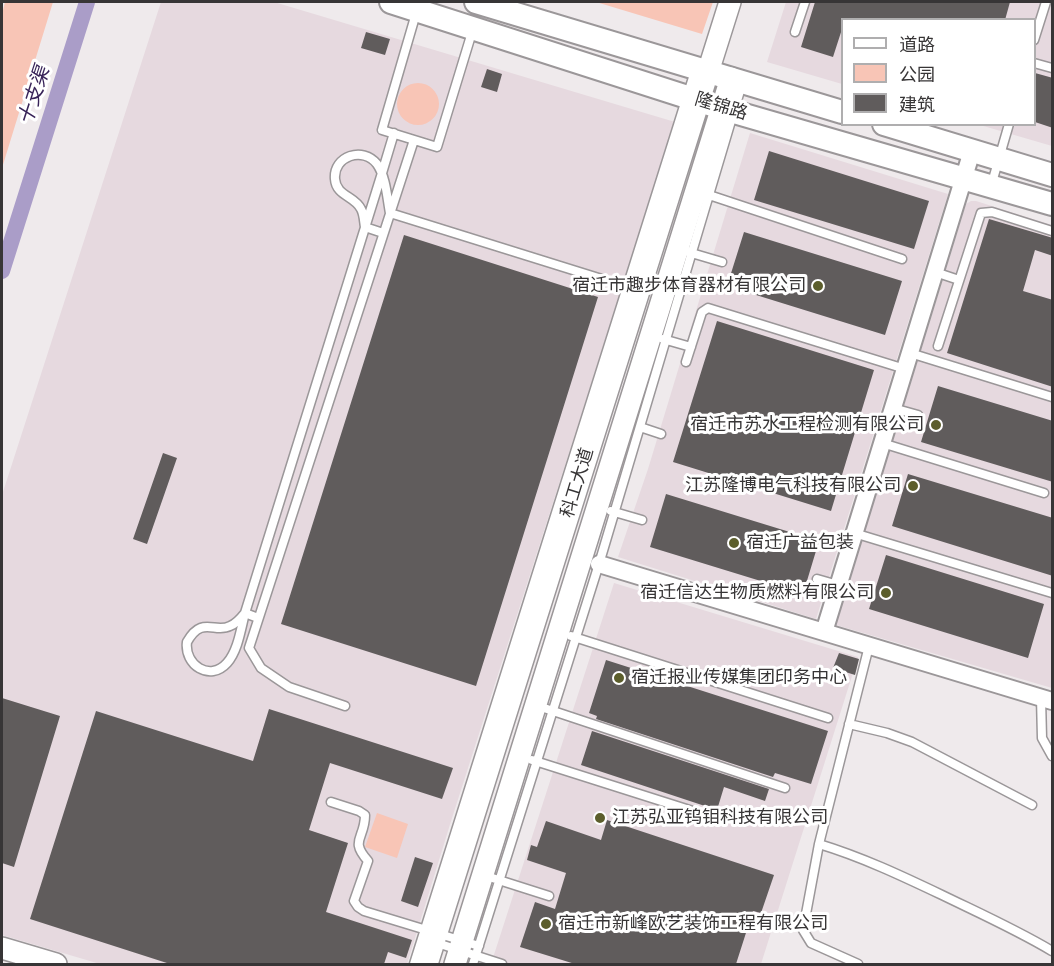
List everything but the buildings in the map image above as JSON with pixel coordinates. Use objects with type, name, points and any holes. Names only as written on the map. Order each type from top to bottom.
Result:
[{"type":"main road","name":"隆锦路","points":[[391,2],[728,110],[1053,204]]},
{"type":"main road","name":"隆锦路","points":[[476,2],[841,111]]},
{"type":"main road","points":[[891,126],[1053,175]]},
{"type":"street","name":"科工大道","points":[[427,964],[432,935],[702,70],[730,2]]},
{"type":"street","name":"科工大道","points":[[467,954],[737,80]]},
{"type":"street","points":[[824,632],[972,151]]},
{"type":"street","points":[[599,564],[1047,699]]},
{"type":"street","points":[[2,948],[56,964]]},
{"type":"lane","points":[[795,32],[805,2]]},
{"type":"lane","points":[[1036,37],[1046,2]]},
{"type":"lane","points":[[417,10],[382,130],[437,147],[473,28]]},
{"type":"lane","points":[[1036,63],[1053,68]]},
{"type":"lane","points":[[722,262],[685,251],[709,195],[728,110]]},
{"type":"lane","points":[[991,186],[1008,126]]},
{"type":"lane","points":[[245,613],[231,626],[223,628],[209,626],[198,629],[191,635],[187,642],[189,657],[200,669],[218,670],[232,657],[394,133]]},
{"type":"lane","points":[[232,657],[249,648],[414,140]]},
{"type":"lane","points":[[365,227],[362,210],[337,188],[336,172],[340,162],[346,157],[364,154],[370,157],[382,173],[390,213]]},
{"type":"lane","points":[[709,195],[902,259]]},
{"type":"lane","points":[[938,346],[981,213],[992,212],[1053,231]]},
{"type":"lane","points":[[390,213],[604,280]]},
{"type":"lane","points":[[365,227],[383,233]]},
{"type":"lane","points":[[935,272],[959,280]]},
{"type":"lane","points":[[686,362],[702,312],[708,308],[905,369]]},
{"type":"lane","points":[[691,347],[658,337],[640,427],[606,510],[599,564],[567,635],[828,718]]},
{"type":"lane","points":[[910,353],[1053,397]]},
{"type":"lane","points":[[893,408],[918,415]]},
{"type":"lane","points":[[640,427],[661,434]]},
{"type":"lane","points":[[882,443],[1044,493]]},
{"type":"lane","points":[[606,510],[642,520]]},
{"type":"lane","points":[[854,533],[1053,593]]},
{"type":"lane","points":[[817,579],[838,585]]},
{"type":"lane","points":[[245,613],[258,618]]},
{"type":"lane","points":[[858,964],[811,944],[803,930],[819,844],[868,646]]},
{"type":"lane","points":[[249,648],[261,668],[289,687],[345,706]]},
{"type":"lane","points":[[1047,699],[1042,738],[1053,756]]},
{"type":"lane","points":[[544,708],[785,788]]},
{"type":"lane","points":[[849,724],[912,742],[1032,805]]},
{"type":"lane","points":[[528,759],[718,819]]},
{"type":"lane","points":[[331,802],[365,815],[358,844],[359,852],[368,861],[354,901],[358,907],[432,935],[467,954],[502,964]]},
{"type":"lane","points":[[819,844],[853,854],[888,870],[997,921],[1053,951]]},
{"type":"lane","points":[[491,877],[549,896]]},
{"type":"lane","points":[[414,964],[432,935]]},
{"type":"shaded area","points":[[161,2],[274,2],[675,122],[407,964],[100,964],[2,935],[2,495]]},
{"type":"shaded area","points":[[786,2],[1052,2],[1052,146],[983,126],[1036,126],[1036,18],[841,18],[841,84],[767,62]]},
{"type":"shaded area","points":[[750,133],[948,194],[816,619],[618,557],[648,469]]},
{"type":"shaded area","points":[[971,201],[1052,225],[1052,688],[836,625],[966,204]]},
{"type":"shaded area","points":[[614,583],[858,657],[761,964],[491,964]]},
{"type":"green space","points":[[5,2],[53,2],[2,168],[2,14]]},
{"type":"green space","points":[[596,2],[713,2],[702,34]]},
{"type":"green space","points":[[418,83],[426,84],[433,89],[438,96],[438,112],[433,119],[426,124],[418,125],[410,124],[403,119],[398,112],[397,104],[398,96],[403,89],[410,84]]},
{"type":"green space","points":[[377,813],[408,824],[397,858],[365,847]]},
{"type":"waterway","name":"十支渠","points":[[2,271],[87,2]]},
{"type":"place","name":"宿迁市趣步体育器材有限公司","points":[[818,286]]},
{"type":"place","name":"宿迁市苏水工程检测有限公司","points":[[936,425]]},
{"type":"place","name":"江苏隆博电气科技有限公司","points":[[913,486]]},
{"type":"place","name":"宿迁广益包装","points":[[734,543]]},
{"type":"place","name":"宿迁信达生物质燃料有限公司","points":[[886,593]]},
{"type":"place","name":"宿迁报业传媒集团印务中心","points":[[619,678]]},
{"type":"place","name":"江苏弘亚钨钼科技有限公司","points":[[600,818]]},
{"type":"place","name":"宿迁市新峰欧艺装饰工程有限公司","points":[[546,924]]}]
